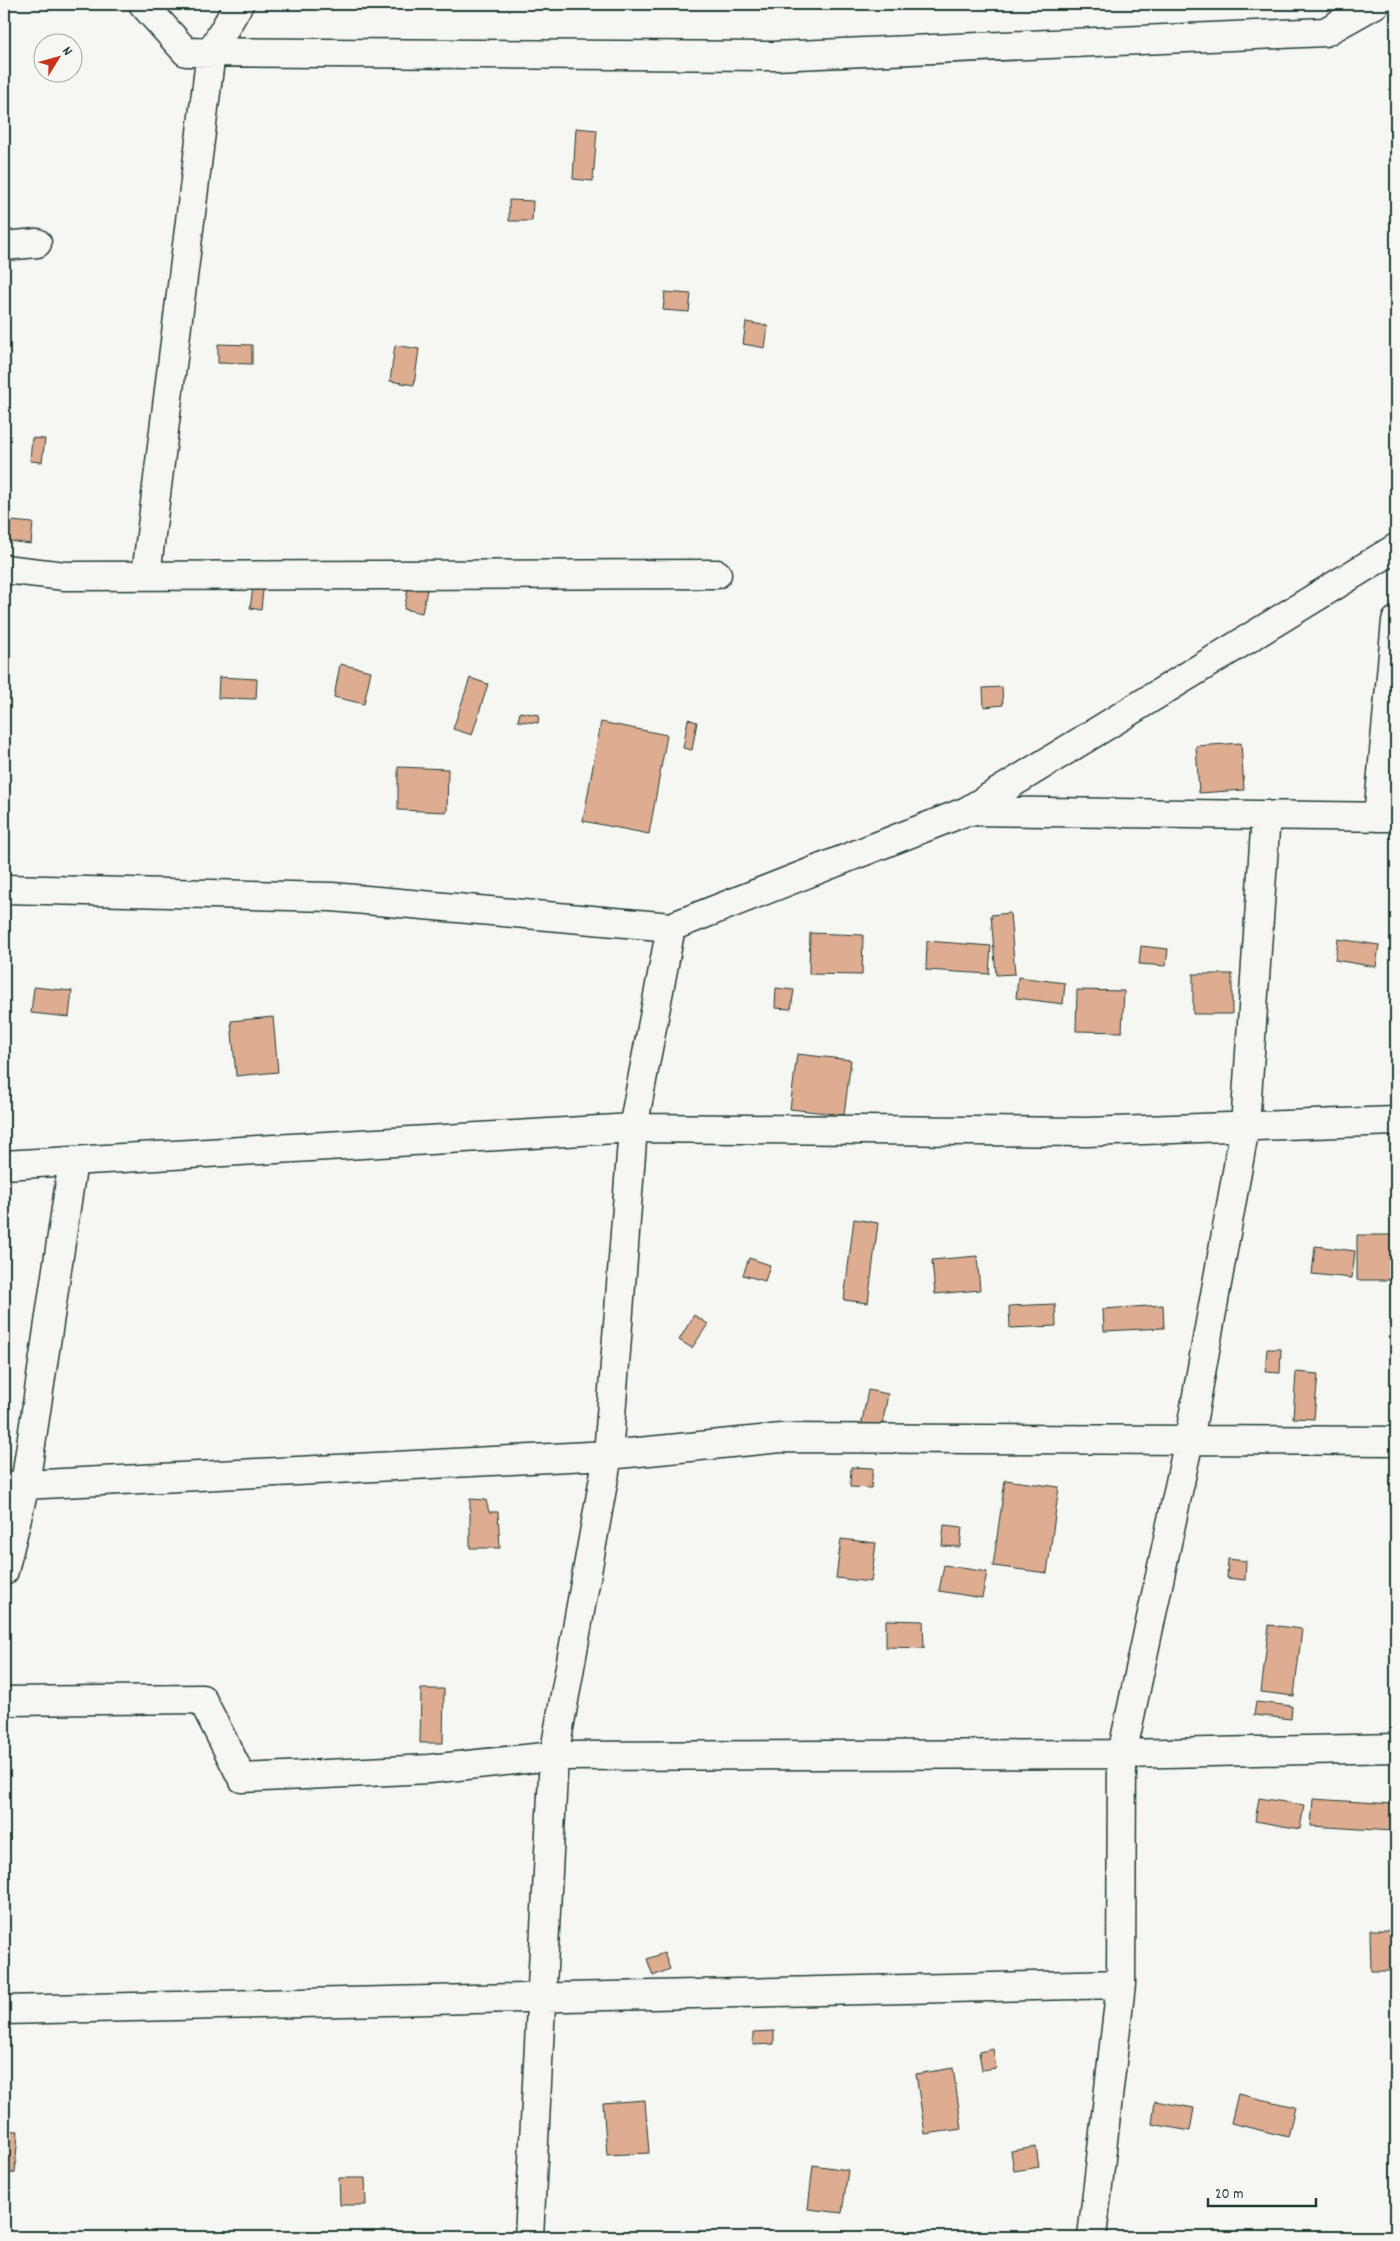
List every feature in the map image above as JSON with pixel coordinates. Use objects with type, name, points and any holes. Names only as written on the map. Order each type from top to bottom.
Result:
[{"type":"street","points":[[143,4],[186,52],[774,56],[1325,32],[1375,4]]},
{"type":"street","points":[[146,575],[212,52],[239,4]]},
{"type":"street","points":[[4,246],[37,244]]},
{"type":"street","points":[[4,889],[332,897],[671,927],[967,811],[1396,548]]},
{"type":"street","points":[[4,570],[65,576],[718,574]]},
{"type":"street","points":[[967,811],[1387,817],[1396,621]]},
{"type":"street","points":[[1092,2237],[1121,1984],[1122,1754],[1189,1440],[1245,1127],[1266,815]]},
{"type":"street","points":[[529,2237],[554,1756],[608,1456],[633,1128],[671,927]]},
{"type":"street","points":[[4,1165],[633,1128],[1087,1132],[1396,1122]]},
{"type":"street","points":[[4,1571],[14,1485],[74,1162]]},
{"type":"street","points":[[14,1485],[608,1456],[781,1438],[1396,1441]]},
{"type":"street","points":[[4,1701],[202,1699],[242,1778],[429,1769],[554,1756],[1122,1754],[1396,1748]]},
{"type":"street","points":[[4,2010],[1121,1984]]},
{"type":"building","points":[[576,128],[597,130],[593,181],[573,179]]},
{"type":"building","points":[[509,200],[533,201],[532,221],[509,221]]},
{"type":"building","points":[[665,292],[691,294],[689,312],[663,310]]},
{"type":"building","points":[[746,322],[768,326],[765,348],[743,344]]},
{"type":"building","points":[[218,344],[252,345],[252,364],[218,363]]},
{"type":"building","points":[[395,345],[419,349],[414,385],[390,381]]},
{"type":"building","points":[[32,438],[45,439],[42,462],[30,461]]},
{"type":"building","points":[[11,521],[33,523],[31,544],[8,541]]},
{"type":"building","points":[[409,585],[427,590],[422,613],[404,609]]},
{"type":"building","points":[[253,588],[263,590],[261,610],[250,608]]},
{"type":"building","points":[[340,664],[371,671],[364,704],[334,697]]},
{"type":"building","points":[[219,677],[257,679],[256,699],[218,698]]},
{"type":"building","points":[[470,678],[488,684],[472,735],[453,729]]},
{"type":"building","points":[[1002,687],[1003,705],[984,707],[983,688]]},
{"type":"building","points":[[520,712],[539,715],[538,723],[518,721]]},
{"type":"building","points":[[688,719],[697,722],[692,750],[683,748]]},
{"type":"building","points":[[601,722],[667,735],[649,834],[583,821]]},
{"type":"building","points":[[1241,743],[1244,790],[1199,793],[1196,746]]},
{"type":"building","points":[[398,767],[448,769],[447,812],[398,810]]},
{"type":"building","points":[[1010,913],[1015,974],[996,975],[991,915]]},
{"type":"building","points":[[810,933],[863,935],[862,975],[809,974]]},
{"type":"building","points":[[1338,939],[1379,945],[1376,967],[1335,960]]},
{"type":"building","points":[[927,941],[991,946],[989,974],[926,970]]},
{"type":"building","points":[[1141,946],[1168,949],[1166,966],[1139,964]]},
{"type":"building","points":[[1193,974],[1232,974],[1232,1014],[1193,1014]]},
{"type":"building","points":[[1018,977],[1065,983],[1063,1004],[1016,998]]},
{"type":"building","points":[[34,987],[72,991],[69,1017],[31,1013]]},
{"type":"building","points":[[776,988],[794,990],[791,1009],[775,1008]]},
{"type":"building","points":[[1077,990],[1124,991],[1122,1032],[1076,1031]]},
{"type":"building","points":[[273,1017],[278,1072],[236,1076],[231,1021]]},
{"type":"building","points":[[797,1054],[851,1060],[844,1115],[790,1109]]},
{"type":"building","points":[[854,1219],[878,1223],[868,1303],[844,1300]]},
{"type":"building","points":[[1357,1235],[1396,1235],[1396,1280],[1357,1280]]},
{"type":"building","points":[[1315,1246],[1355,1251],[1352,1278],[1312,1274]]},
{"type":"building","points":[[977,1256],[980,1290],[935,1294],[932,1260]]},
{"type":"building","points":[[749,1258],[770,1265],[765,1281],[743,1275]]},
{"type":"building","points":[[1055,1304],[1056,1326],[1010,1328],[1009,1306]]},
{"type":"building","points":[[1163,1305],[1164,1328],[1104,1331],[1103,1309]]},
{"type":"building","points":[[694,1315],[708,1324],[692,1348],[679,1340]]},
{"type":"building","points":[[1267,1349],[1281,1349],[1280,1373],[1265,1372]]},
{"type":"building","points":[[1296,1372],[1318,1374],[1314,1419],[1293,1418]]},
{"type":"building","points":[[868,1390],[888,1394],[880,1436],[860,1432]]},
{"type":"building","points":[[851,1467],[873,1468],[871,1488],[850,1487]]},
{"type":"building","points":[[1005,1480],[1059,1487],[1047,1573],[993,1566]]},
{"type":"building","points":[[470,1499],[486,1500],[489,1512],[498,1512],[500,1548],[470,1548]]},
{"type":"building","points":[[944,1525],[962,1527],[960,1547],[942,1546]]},
{"type":"building","points":[[841,1539],[876,1543],[871,1582],[836,1578]]},
{"type":"building","points":[[1228,1559],[1246,1561],[1245,1580],[1227,1578]]},
{"type":"building","points":[[944,1565],[987,1572],[982,1598],[939,1591]]},
{"type":"building","points":[[886,1620],[923,1621],[924,1648],[886,1647]]},
{"type":"building","points":[[1269,1625],[1302,1629],[1294,1696],[1261,1692]]},
{"type":"building","points":[[421,1689],[444,1689],[443,1743],[420,1743]]},
{"type":"building","points":[[1256,1702],[1292,1706],[1291,1719],[1254,1715]]},
{"type":"building","points":[[1259,1798],[1304,1805],[1300,1829],[1255,1821]]},
{"type":"building","points":[[1313,1799],[1393,1804],[1392,1831],[1311,1826]]},
{"type":"building","points":[[1370,1930],[1396,1930],[1396,1971],[1371,1971]]},
{"type":"building","points":[[664,1953],[670,1969],[653,1976],[647,1959]]},
{"type":"building","points":[[774,2031],[774,2044],[753,2045],[753,2032]]},
{"type":"building","points":[[993,2049],[996,2068],[982,2070],[979,2052]]},
{"type":"building","points":[[953,2068],[962,2129],[925,2134],[916,2074]]},
{"type":"building","points":[[1238,2094],[1295,2107],[1288,2137],[1231,2123]]},
{"type":"building","points":[[645,2100],[649,2153],[607,2155],[603,2103]]},
{"type":"building","points":[[1155,2101],[1194,2108],[1190,2131],[1152,2124]]},
{"type":"building","points":[[4,2130],[18,2131],[15,2173],[4,2172]]},
{"type":"building","points":[[1036,2147],[1039,2167],[1014,2171],[1011,2151]]},
{"type":"building","points":[[813,2165],[848,2170],[842,2213],[808,2209]]},
{"type":"building","points":[[339,2178],[365,2178],[366,2205],[340,2205]]}]
